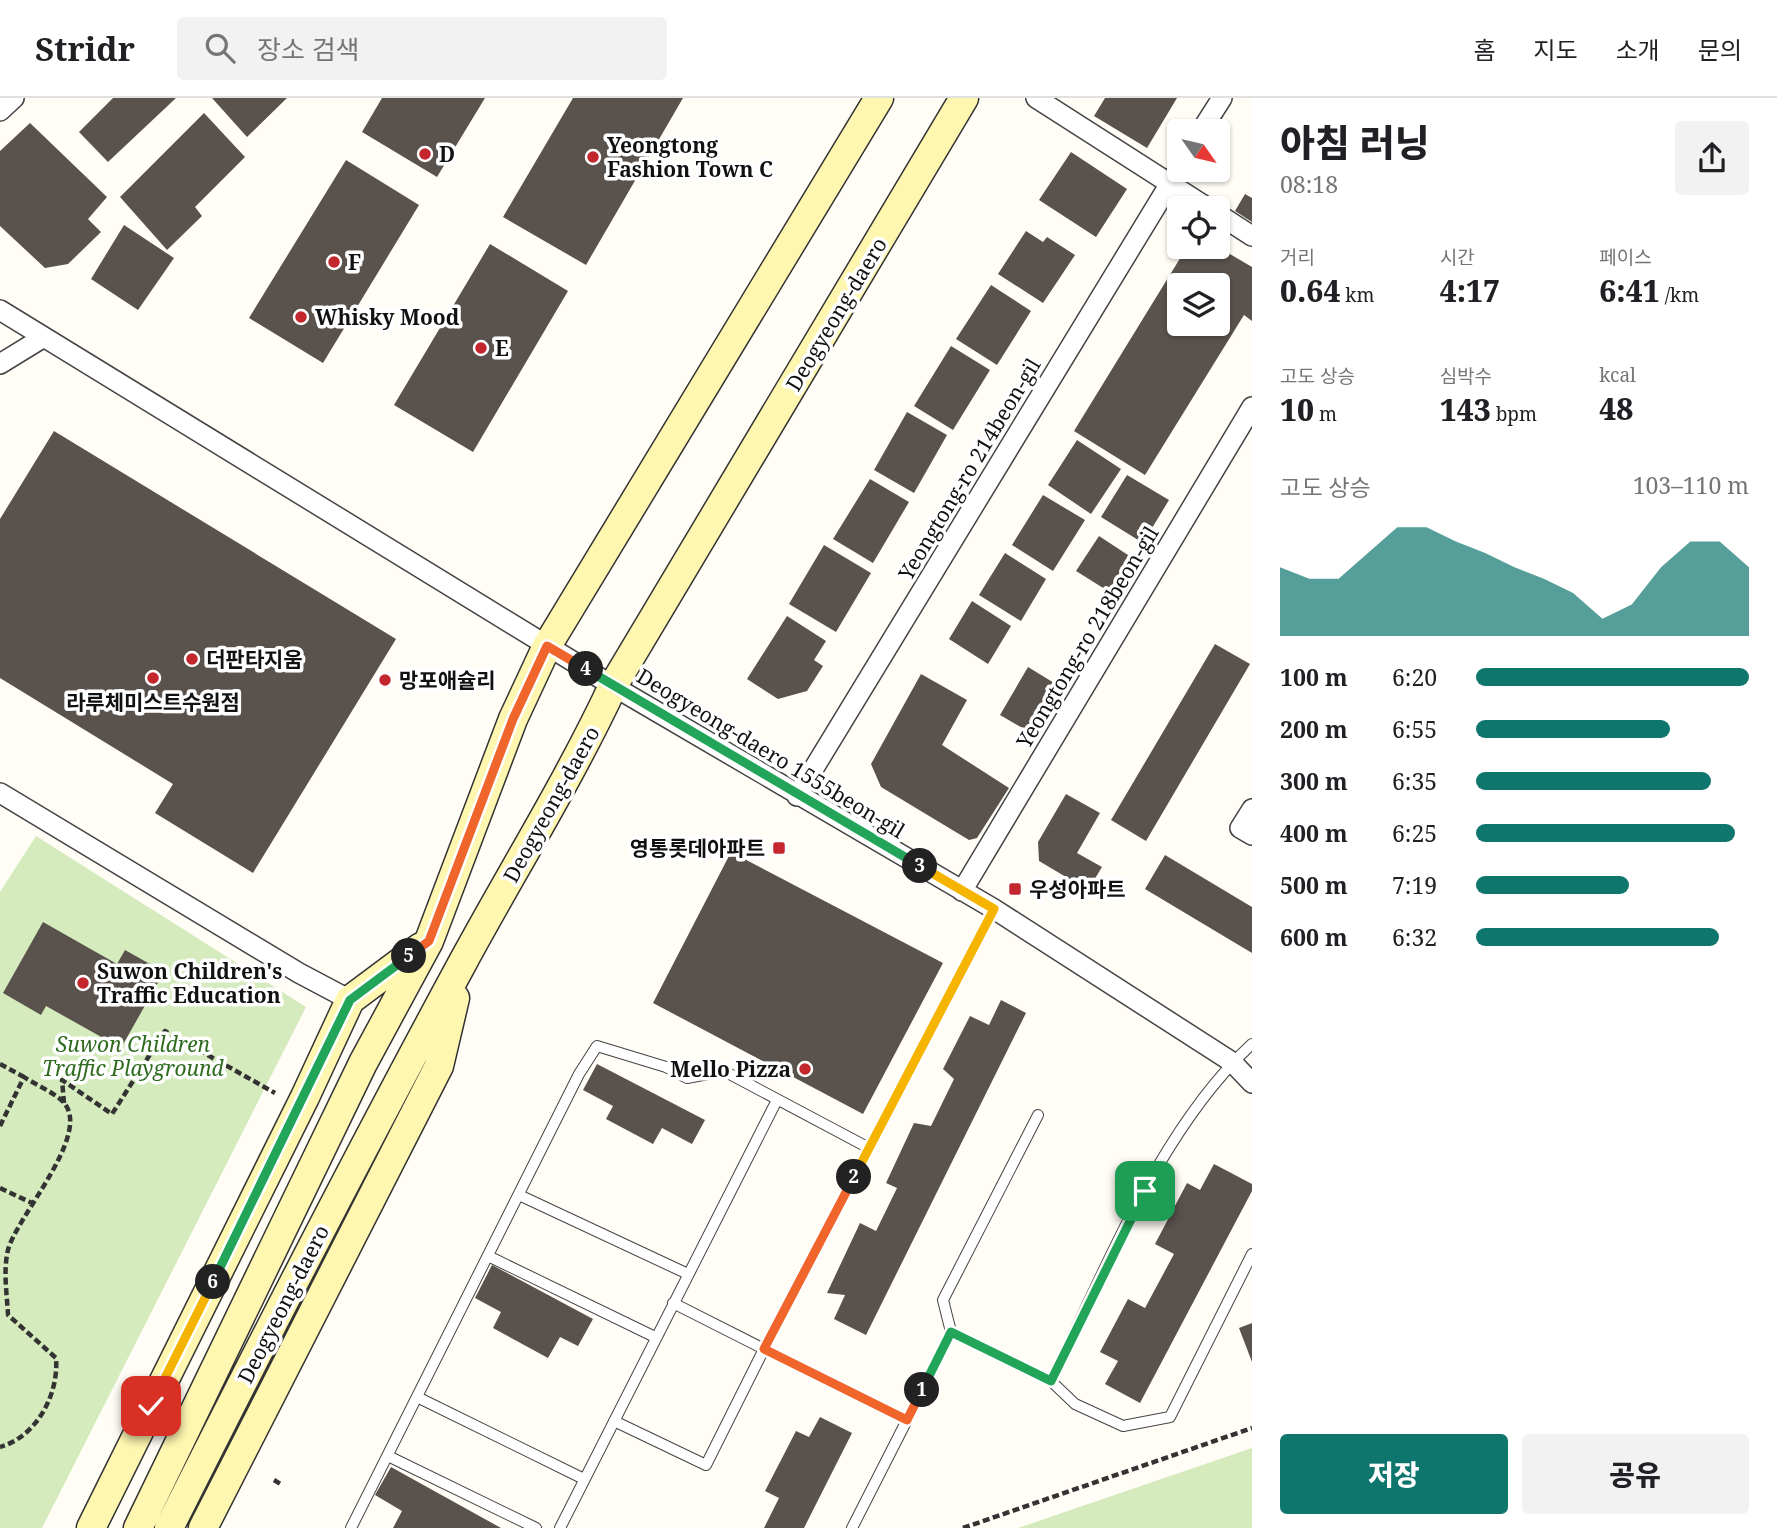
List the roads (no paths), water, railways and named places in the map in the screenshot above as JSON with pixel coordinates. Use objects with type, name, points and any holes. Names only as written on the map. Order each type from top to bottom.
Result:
[{"type":"main road","name":"Deogyeong-daero","points":[[138,1528],[363,1063],[429,941],[513,719],[547,646],[879,98]]},
{"type":"main road","name":"Deogyeong-daero","points":[[169,1528],[295,1279],[465,958],[579,757],[613,686],[964,98]]},
{"type":"main road","points":[[91,1528],[305,1097],[350,1000],[429,941]]},
{"type":"main road","points":[[203,1528],[439,1066],[465,958]]},
{"type":"street","points":[[1036,98],[1167,171]]},
{"type":"street","points":[[1209,119],[1222,98]]},
{"type":"street","name":"Yeongtong-ro 214beon-gil","points":[[797,796],[1170,182]]},
{"type":"street","points":[[1181,182],[1196,196]]},
{"type":"street","points":[[1230,222],[1252,236]]},
{"type":"street","name":"Deogyeong-daero 1555beon-gil","points":[[0,310],[613,686],[994,909],[1232,1062],[1252,1083]]},
{"type":"street","points":[[0,364],[44,337]]},
{"type":"street","name":"Yeongtong-ro 218beon-gil","points":[[962,891],[1252,407]]},
{"type":"street","points":[[0,793],[299,973],[350,1000]]},
{"type":"street","points":[[1252,809],[1240,828],[1252,835]]},
{"type":"lane","points":[[614,1421],[706,1465],[994,909]]},
{"type":"lane","points":[[1051,1381],[1177,1135],[1232,1062],[1252,1044]]},
{"type":"lane","points":[[351,1528],[579,1074],[597,1046],[666,1068],[687,1078],[724,1071],[869,1148]]},
{"type":"lane","points":[[560,1528],[777,1100]]},
{"type":"lane","points":[[852,1528],[951,1332],[943,1300],[1038,1115]]},
{"type":"lane","points":[[519,1195],[688,1274]]},
{"type":"lane","points":[[951,1332],[1051,1381],[1075,1404],[1122,1426],[1170,1417],[1252,1254]]},
{"type":"lane","points":[[488,1256],[655,1337]]},
{"type":"lane","points":[[673,1303],[907,1420]]},
{"type":"lane","points":[[417,1397],[584,1479]]},
{"type":"lane","points":[[388,1456],[536,1528]]},
{"type":"place","name":"D","points":[[425,154]]},
{"type":"place","name":"Yeongtong Fashion Town C","points":[[593,157]]},
{"type":"place","name":"F","points":[[334,262]]},
{"type":"place","name":"Whisky Mood","points":[[301,317]]},
{"type":"place","name":"E","points":[[481,348]]},
{"type":"place","name":"더판타지움","points":[[192,659]]},
{"type":"place","name":"라루체미스트수원점","points":[[153,678]]},
{"type":"place","name":"망포애슐리","points":[[385,680]]},
{"type":"place","name":"영통롯데아파트","points":[[779,848]]},
{"type":"place","name":"우성아파트","points":[[1015,889]]},
{"type":"place","name":"Suwon Children's Traffic Education","points":[[83,983]]},
{"type":"place","name":"Mello Pizza","points":[[805,1069]]},
{"type":"park label","name":"Suwon Children Traffic Playground","points":[[133,1056]]}]
